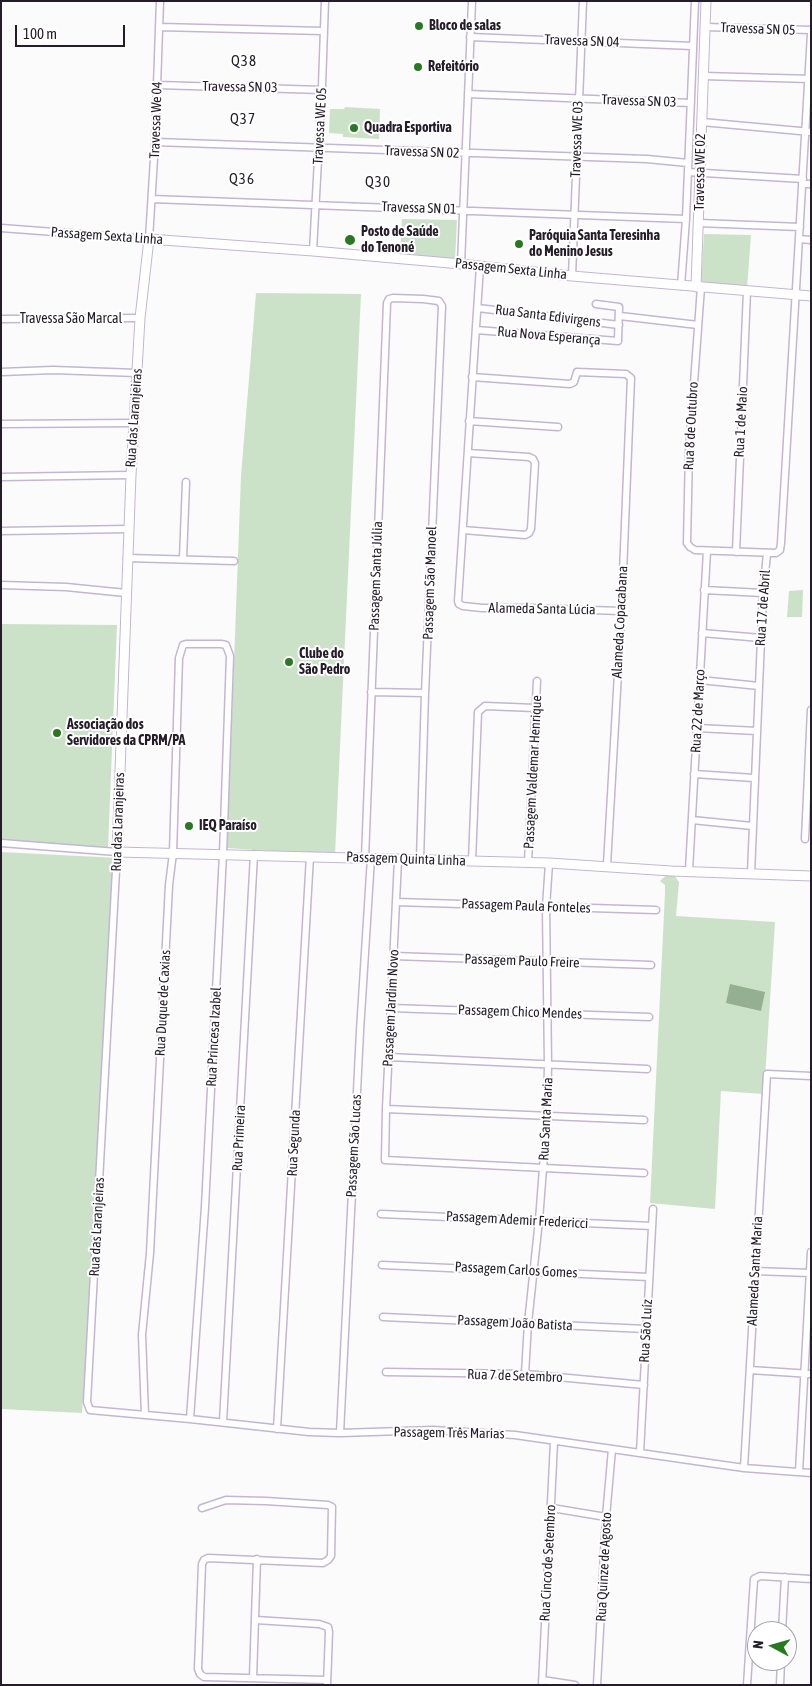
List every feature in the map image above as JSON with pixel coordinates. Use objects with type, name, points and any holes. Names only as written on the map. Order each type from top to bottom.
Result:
[{"type":"street","name":"Travessa We 04","points":[[150,239],[158,85],[160,1]]},
{"type":"street","name":"Travessa WE 05","points":[[313,251],[322,90],[324,1]]},
{"type":"street","points":[[461,264],[472,1]]},
{"type":"street","name":"Travessa WE 03","points":[[572,276],[583,1]]},
{"type":"street","name":"Travessa WE 02","points":[[681,286],[694,46],[694,1]]},
{"type":"street","name":"Travessa WE 02","points":[[698,287],[706,1]]},
{"type":"street","points":[[159,27],[323,31]]},
{"type":"street","name":"Travessa SN 05","points":[[705,27],[811,32]]},
{"type":"street","points":[[795,295],[808,132],[811,32]]},
{"type":"street","name":"Travessa SN 04","points":[[470,37],[694,46]]},
{"type":"street","points":[[693,56],[704,56]]},
{"type":"street","points":[[703,76],[810,79]]},
{"type":"street","name":"Travessa SN 03","points":[[158,85],[322,90]]},
{"type":"street","name":"Travessa SN 03","points":[[468,94],[579,100],[691,103]]},
{"type":"street","points":[[702,122],[808,132]]},
{"type":"street","name":"Travessa SN 02","points":[[155,142],[577,157],[688,163]]},
{"type":"street","points":[[688,172],[811,184]]},
{"type":"street","name":"Travessa SN 01","points":[[152,199],[686,219]]},
{"type":"street","points":[[699,223],[800,227]]},
{"type":"street","name":"Passagem Sexta Linha","points":[[1,228],[313,251],[681,286],[811,296]]},
{"type":"street","name":"Rua das Laranjeiras","points":[[88,1406],[117,852],[128,529],[140,318],[150,239]]},
{"type":"street","points":[[799,239],[811,240]]},
{"type":"street","points":[[468,453],[534,460],[531,529],[525,536],[463,530],[480,266]]},
{"type":"street","name":"Rua 8 de Outubro","points":[[698,287],[698,325],[689,452],[687,543],[696,550],[706,551]]},
{"type":"street","name":"Rua 1 de Maio","points":[[736,552],[747,291]]},
{"type":"street","name":"Rua 17 de Abril","points":[[751,873],[763,593],[767,554],[776,553],[780,550],[781,543],[795,295]]},
{"type":"street","name":"Passagem São Manoel","points":[[393,298],[436,300],[442,306],[425,693],[420,860]]},
{"type":"street","name":"Passagem Santa Júlia","points":[[368,858],[371,692],[387,303],[389,299],[393,298]]},
{"type":"street","points":[[596,304],[618,306],[620,309],[619,325]]},
{"type":"street","name":"Rua Santa Edivirgens","points":[[478,308],[619,325]]},
{"type":"street","points":[[620,316],[698,325]]},
{"type":"street","name":"Travessa São Marcal","points":[[1,319],[140,318]]},
{"type":"street","name":"Rua Nova Esperança","points":[[476,330],[617,342],[619,339],[619,325]]},
{"type":"street","points":[[1,372],[52,370],[137,373]]},
{"type":"street","name":"Alameda Copacabana","points":[[472,377],[570,384],[574,382],[575,373],[577,372],[626,374],[631,378],[607,865]]},
{"type":"street","points":[[470,421],[558,427]]},
{"type":"street","points":[[1,424],[134,423]]},
{"type":"street","points":[[1,477],[131,475]]},
{"type":"street","points":[[183,559],[186,482]]},
{"type":"street","points":[[1,531],[128,529]]},
{"type":"street","name":"Alameda Santa Lúcia","points":[[463,530],[458,601],[462,606],[621,611]]},
{"type":"street","points":[[706,551],[767,554]]},
{"type":"street","name":"Rua 22 de Março","points":[[689,870],[706,551]]},
{"type":"street","points":[[127,558],[234,561]]},
{"type":"street","points":[[1,585],[66,587],[126,593]]},
{"type":"street","points":[[704,590],[763,593]]},
{"type":"street","points":[[702,633],[761,638]]},
{"type":"street","name":"Rua Duque de Caxias","points":[[145,1415],[142,1335],[150,1252],[181,650],[186,644],[221,644],[226,645],[230,656]]},
{"type":"street","name":"Rua Princesa Izabel","points":[[190,1419],[206,1207],[223,854],[230,656]]},
{"type":"street","points":[[700,680],[759,686]]},
{"type":"street","name":"Passagem Valdemar Henrique","points":[[528,862],[537,682]]},
{"type":"street","points":[[371,692],[425,693]]},
{"type":"street","points":[[472,860],[478,712],[485,706],[535,708]]},
{"type":"street","points":[[805,838],[811,710]]},
{"type":"street","points":[[697,728],[757,731]]},
{"type":"street","points":[[694,774],[754,778]]},
{"type":"street","points":[[692,820],[752,826]]},
{"type":"street","name":"Passagem Quinta Linha","points":[[1,843],[117,852],[254,854],[398,860],[472,860],[811,876]]},
{"type":"street","name":"Rua Primeira","points":[[223,1422],[254,854]]},
{"type":"street","name":"Rua Segunda","points":[[277,1429],[310,856]]},
{"type":"street","name":"Passagem São Lucas","points":[[340,1433],[368,858]]},
{"type":"street","name":"Passagem Jardim Novo","points":[[398,860],[384,1157],[388,1161],[543,1168]]},
{"type":"street","name":"Rua Santa Maria","points":[[525,1374],[532,1270],[539,1220],[547,1117],[546,907],[548,863]]},
{"type":"street","name":"Passagem Paula Fonteles","points":[[396,902],[656,910]]},
{"type":"street","name":"Passagem Paulo Freire","points":[[394,956],[651,965]]},
{"type":"street","name":"Passagem Chico Mendes","points":[[391,1008],[649,1017]]},
{"type":"street","points":[[389,1057],[647,1069]]},
{"type":"street","name":"Alameda Santa Maria","points":[[744,1468],[767,1074],[811,1076]]},
{"type":"street","points":[[386,1109],[644,1120]]},
{"type":"street","points":[[543,1168],[644,1173]]},
{"type":"street","name":"Rua São Luíz","points":[[640,1453],[653,1209]]},
{"type":"street","name":"Passagem Ademir Fredericci","points":[[381,1214],[652,1226]]},
{"type":"street","points":[[799,1472],[807,1373],[811,1252]]},
{"type":"street","name":"Passagem Carlos Gomes","points":[[382,1264],[650,1277]]},
{"type":"street","points":[[755,1271],[810,1273]]},
{"type":"street","name":"Passagem João Batista","points":[[383,1317],[646,1329]]},
{"type":"street","points":[[750,1370],[807,1373]]},
{"type":"street","name":"Rua 7 de Setembro","points":[[386,1372],[525,1374],[644,1384]]},
{"type":"street","name":"Passagem Três Marias","points":[[88,1406],[90,1410],[223,1422],[277,1429],[340,1433],[433,1430],[515,1435],[744,1468],[811,1473]]},
{"type":"street","name":"Rua Cinco de Setembro","points":[[542,1682],[554,1442]]},
{"type":"street","name":"Rua Quinze de Agosto","points":[[597,1685],[606,1517],[612,1449]]},
{"type":"street","points":[[202,1508],[226,1500],[266,1501],[332,1507],[332,1556],[323,1563],[208,1558],[202,1564],[198,1669],[204,1677],[257,1681],[327,1682],[328,1627],[319,1624],[256,1620]]},
{"type":"street","points":[[552,1508],[606,1517]]},
{"type":"street","points":[[257,1559],[257,1681]]},
{"type":"street","points":[[747,1685],[754,1579],[760,1576],[811,1579]]},
{"type":"street","points":[[783,1621],[785,1577]]},
{"type":"street","points":[[780,1685],[781,1671]]},
{"type":"street","points":[[542,1682],[575,1685]]},
{"type":"shaded area","name":"Quadra Esportiva","points":[[345,107],[380,109],[379,139],[343,137],[343,134],[329,133],[330,109],[344,109]]},
{"type":"shaded area","points":[[402,219],[457,220],[455,261],[400,256]]},
{"type":"shaded area","points":[[704,234],[751,235],[747,289],[701,287]]},
{"type":"shaded area","name":"Clube do São Pedro","points":[[256,293],[361,294],[335,855],[227,848],[241,476]]},
{"type":"shaded area","points":[[803,590],[802,617],[787,617],[789,591]]},
{"type":"shaded area","name":"Associação dos Servidores da CPRM/PA","points":[[1,624],[117,625],[108,848],[1,841]]},
{"type":"shaded area","points":[[1,852],[118,858],[82,1413],[1,1409]]},
{"type":"shaded area","points":[[671,871],[679,882],[676,916],[775,922],[764,1094],[721,1091],[715,1209],[650,1203],[665,893],[665,885],[660,881]]},
{"type":"shaded area","points":[[730,984],[765,992],[761,1011],[726,1003]]},
{"type":"place","name":"Bloco de salas","points":[[419,26]]},
{"type":"place","name":"Refeitório","points":[[418,67]]},
{"type":"place","name":"Quadra Esportiva","points":[[354,128]]},
{"type":"place","name":"Posto de Saúde do Tenoné","points":[[350,240]]},
{"type":"place","name":"Paróquia Santa Teresinha do Menino Jesus","points":[[519,244]]},
{"type":"place","name":"Clube do São Pedro","points":[[289,662]]},
{"type":"place","name":"Associação dos Servidores da CPRM/PA","points":[[57,733]]},
{"type":"place","name":"IEQ Paraíso","points":[[189,826]]},
{"type":"district","name":"Q38","points":[[244,61]]},
{"type":"district","name":"Q37","points":[[243,119]]},
{"type":"district","name":"Q36","points":[[242,179]]},
{"type":"district","name":"Q30","points":[[378,182]]}]
